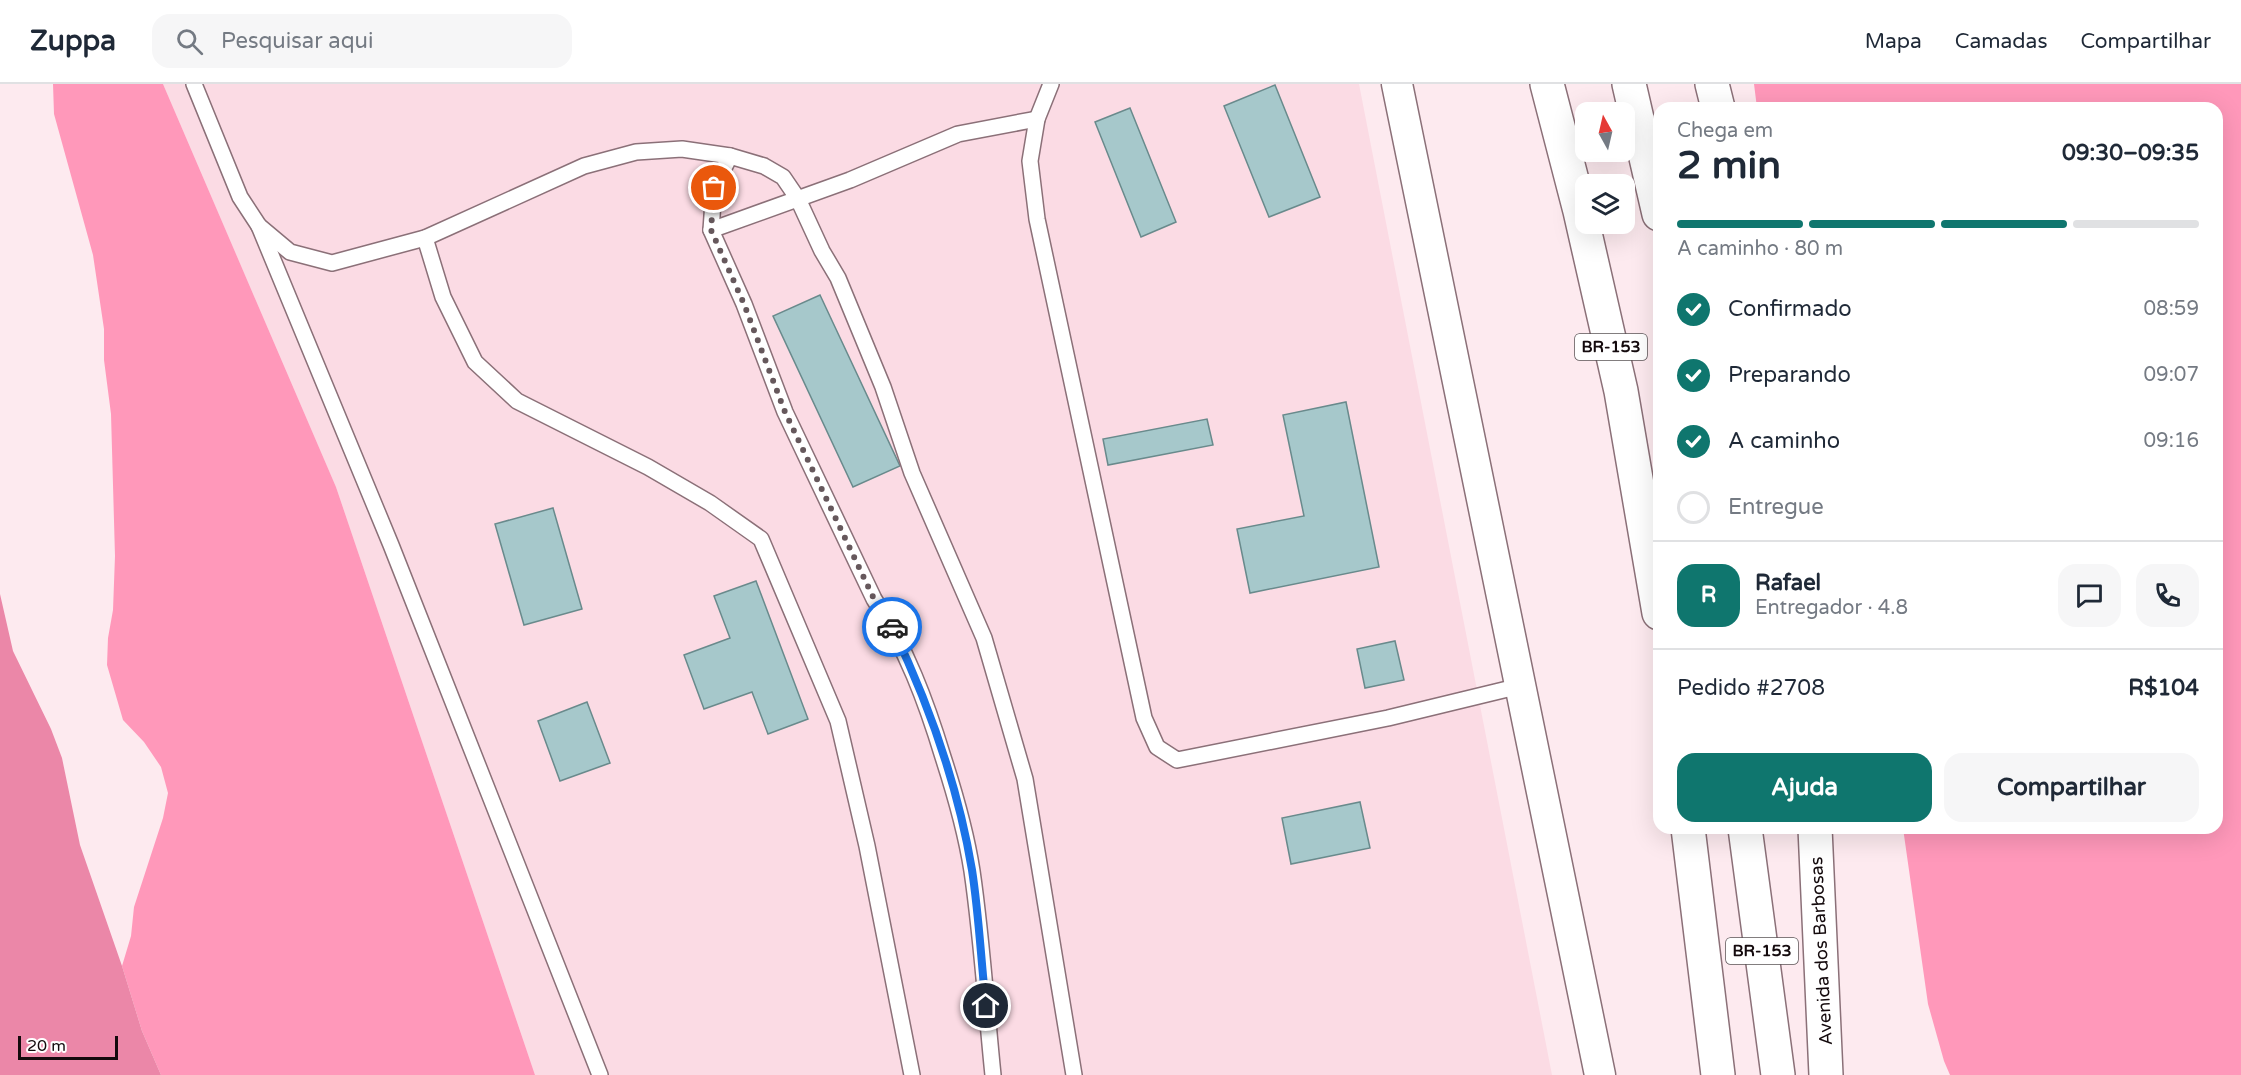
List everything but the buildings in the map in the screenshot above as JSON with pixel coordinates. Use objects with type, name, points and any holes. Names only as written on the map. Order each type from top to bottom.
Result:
[{"type":"highway","name":"BR-153","points":[[1547,84],[1580,211],[1621,391],[1653,578]]},
{"type":"highway","points":[[1629,84],[1653,188]]},
{"type":"highway","points":[[1712,84],[1716,102]]},
{"type":"highway","name":"BR-153","points":[[1689,834],[1714,1066]]},
{"type":"highway","name":"BR-153","points":[[1746,834],[1778,1075]]},
{"type":"highway","name":"Avenida dos Barbosas","points":[[1815,834],[1826,1075]]},
{"type":"street","points":[[1397,84],[1600,1075]]},
{"type":"lane","points":[[194,84],[240,197],[259,226],[391,545],[600,1075]]},
{"type":"lane","points":[[1051,84],[1036,119],[1030,161],[1037,219],[1144,718],[1157,747],[1177,760],[1388,718],[1520,686]]},
{"type":"lane","points":[[711,230],[850,180],[958,134],[1036,119]]},
{"type":"lane","points":[[259,226],[290,252],[332,263],[425,238],[584,166],[636,152],[682,148],[730,156],[764,166],[783,177],[798,199],[838,278],[872,359],[912,473],[984,638],[1025,779],[1074,1075]]},
{"type":"lane","points":[[730,156],[714,188],[711,230],[744,304],[785,412],[874,599],[890,623],[914,673],[935,727],[953,784],[972,870],[993,1075]]},
{"type":"lane","points":[[425,238],[443,297],[475,362],[517,401],[648,467],[710,503],[761,539],[838,721],[867,846],[912,1075]]},
{"type":"shaded area","points":[[53,84],[163,84],[336,487],[535,1075],[161,1075],[142,1031],[122,966],[131,936],[134,907],[163,818],[168,793],[161,767],[144,742],[123,720],[107,665],[108,638],[113,610],[115,556],[111,414],[104,360],[104,329],[93,255],[54,114]]},
{"type":"shaded area","points":[[163,84],[1359,84],[1552,1075],[535,1075],[336,487]]},
{"type":"shaded area","points":[[1754,84],[2241,84],[2241,1075],[1950,1075],[1928,1004],[1904,834],[2223,834],[2223,102],[1756,102]]},
{"type":"shaded area","points":[[0,594],[13,651],[51,729],[62,758],[80,845],[142,1031],[161,1075],[0,1075]]},
{"type":"way so far","points":[[714,188],[711,230],[744,304],[785,412],[874,599],[892,627]]},
{"type":"route","points":[[892,627],[914,673],[935,727],[953,784],[972,870],[986,1006]]}]
